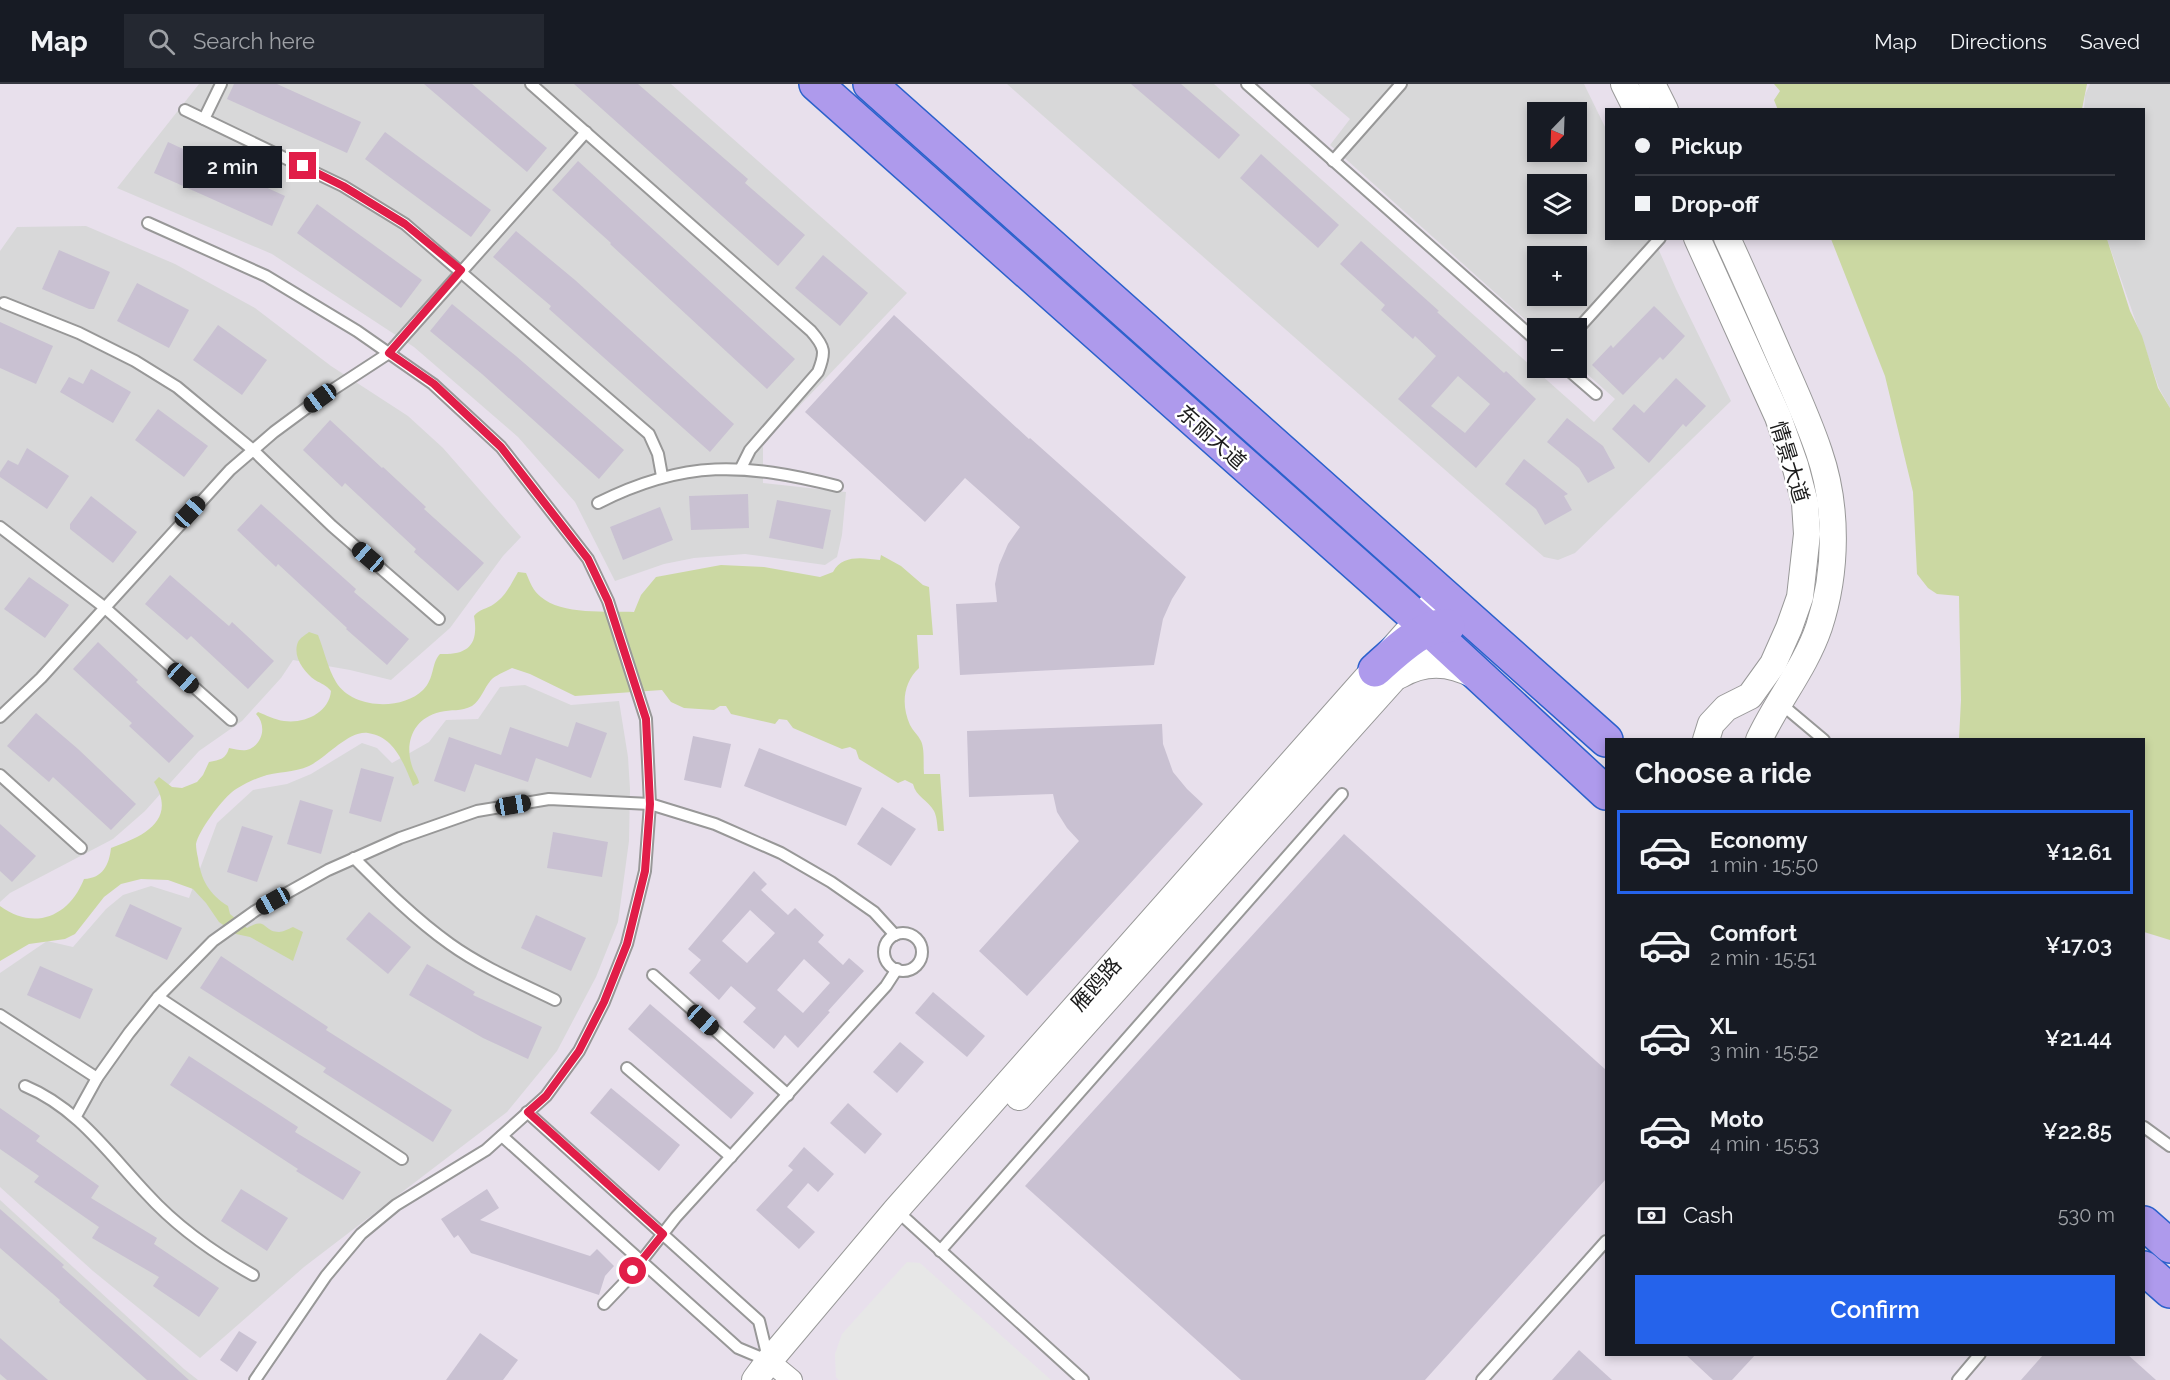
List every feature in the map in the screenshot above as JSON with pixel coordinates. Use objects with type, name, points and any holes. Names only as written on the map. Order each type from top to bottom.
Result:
[{"type":"highway","name":"东丽大道","points":[[816,84],[1437,618]]},
{"type":"highway","name":"东丽大道","points":[[870,84],[1437,618],[1484,680],[1605,792]]},
{"type":"highway","points":[[1382,676],[1437,618],[1508,652],[1605,739]]},
{"type":"highway","points":[[2145,1224],[2170,1246]]},
{"type":"highway","points":[[2145,1269],[2170,1291]]},
{"type":"street","points":[[1624,84],[1636,108]]},
{"type":"street","points":[[1652,84],[1664,108]]},
{"type":"street","name":"情景大道","points":[[1698,240],[1778,417],[1805,503],[1807,534],[1800,597],[1773,664],[1750,696],[1726,708],[1711,724],[1707,738]]},
{"type":"street","name":"情景大道","points":[[1728,240],[1820,454],[1829,492],[1833,527],[1832,559],[1819,627],[1805,661],[1760,738]]},
{"type":"street","points":[[1786,442],[1811,433]]},
{"type":"street","name":"雁鸥路","points":[[774,1374],[902,1216],[1382,676],[1422,665],[1435,664],[1459,668],[1484,680]]},
{"type":"lane","points":[[204,119],[221,84]]},
{"type":"lane","points":[[531,84],[822,343],[824,357],[818,372],[750,450],[741,468]]},
{"type":"lane","points":[[1247,84],[1527,332]]},
{"type":"lane","points":[[1333,161],[1401,84]]},
{"type":"lane","points":[[185,110],[343,186],[405,224],[649,434],[658,454],[662,476]]},
{"type":"lane","points":[[0,717],[40,678],[230,470],[320,398],[389,353],[586,132]]},
{"type":"lane","points":[[148,223],[266,276],[357,331],[434,384],[501,447],[588,559],[608,601],[646,719],[650,804],[645,871],[627,944],[604,1002],[579,1051],[546,1096],[486,1150],[396,1205],[361,1234],[326,1276],[255,1380]]},
{"type":"lane","points":[[1587,319],[1658,240]]},
{"type":"lane","points":[[4,303],[79,333],[135,361],[177,387],[253,450],[332,526],[439,619]]},
{"type":"lane","points":[[1578,378],[1596,394]]},
{"type":"lane","points":[[598,503],[627,488],[662,476],[711,469],[741,468],[790,474],[837,486]]},
{"type":"lane","points":[[0,526],[104,607],[231,720]]},
{"type":"lane","points":[[1779,703],[1822,738]]},
{"type":"lane","points":[[0,775],[81,848]]},
{"type":"lane","points":[[940,1251],[1341,794]]},
{"type":"lane","points":[[76,1116],[97,1078],[158,997],[213,941],[255,911],[328,870],[400,838],[477,811],[549,799],[650,804],[715,824],[781,853],[831,882],[874,912],[895,935]]},
{"type":"lane","points":[[354,858],[405,909],[451,945],[555,1000]]},
{"type":"lane","points":[[911,934],[918,939],[922,954],[916,966],[910,970],[897,969],[891,966],[885,952],[886,945],[895,935],[911,934]]},
{"type":"lane","points":[[604,1304],[731,1157],[886,986],[897,969]]},
{"type":"lane","points":[[653,975],[788,1095]]},
{"type":"lane","points":[[158,997],[402,1159]]},
{"type":"lane","points":[[0,1015],[97,1078]]},
{"type":"lane","points":[[627,1068],[731,1157]]},
{"type":"lane","points":[[25,1086],[43,1093],[76,1116],[105,1145],[148,1195],[183,1229],[253,1275]]},
{"type":"lane","points":[[528,1112],[759,1321],[774,1374]]},
{"type":"lane","points":[[2145,1128],[2170,1146]]},
{"type":"lane","points":[[502,1136],[738,1348],[774,1374]]},
{"type":"lane","points":[[902,1216],[1083,1380]]},
{"type":"lane","points":[[1482,1380],[1605,1242]]},
{"type":"lane","points":[[1958,1380],[1978,1356]]},
{"type":"shaded area","points":[[199,84],[671,84],[907,293],[763,444],[763,483],[846,492],[842,535],[837,557],[825,565],[745,554],[694,558],[664,564],[615,581],[575,502],[518,437],[414,347],[272,254],[117,188]]},
{"type":"shaded area","points":[[1007,84],[1214,84],[1527,362],[1527,378],[1545,378],[1594,422],[1615,399],[1587,374],[1587,318],[1527,318],[1527,321],[1330,145],[1350,119],[1309,84],[1584,84],[1605,127],[1605,240],[1654,240],[1731,401],[1575,553],[1558,560],[1544,557]]},
{"type":"shaded area","points":[[1774,84],[2087,84],[2082,108],[1777,108],[1774,100],[1780,91]]},
{"type":"shaded area","points":[[2090,84],[2170,84],[2170,408],[2159,388],[2107,240],[2145,240],[2145,108],[2084,108],[2085,95]]},
{"type":"shaded area","points":[[86,226],[175,264],[255,308],[331,366],[408,416],[443,448],[521,537],[503,556],[450,628],[391,680],[293,660],[281,678],[242,721],[199,751],[145,811],[113,839],[10,893],[0,902],[0,251],[17,227]]},
{"type":"shaded area","points":[[1831,240],[2107,240],[2158,388],[2170,408],[2170,940],[2145,932],[2145,738],[1959,738],[1961,700],[1959,596],[1937,594],[1928,588],[1917,574],[1913,492],[1885,376]]},
{"type":"shaded area","points":[[881,555],[901,566],[923,585],[929,587],[933,635],[917,635],[919,668],[907,687],[905,710],[910,725],[922,745],[924,774],[940,774],[944,831],[938,831],[934,811],[913,784],[905,780],[898,783],[859,759],[856,750],[850,747],[842,749],[793,728],[787,720],[779,719],[775,724],[731,714],[726,706],[720,706],[714,710],[684,708],[671,702],[662,690],[575,696],[530,674],[512,668],[491,680],[478,701],[472,706],[431,715],[418,725],[413,732],[409,748],[412,766],[419,783],[413,786],[402,761],[392,746],[377,736],[361,733],[345,740],[309,766],[267,775],[242,785],[227,796],[211,816],[196,844],[199,866],[207,886],[228,906],[230,914],[247,928],[262,924],[270,930],[279,932],[293,927],[303,932],[293,961],[250,937],[236,934],[219,922],[193,889],[168,880],[141,879],[121,884],[104,897],[75,934],[65,939],[29,944],[0,961],[0,906],[25,918],[49,916],[60,911],[69,903],[84,879],[96,876],[104,870],[111,848],[134,839],[153,826],[162,807],[154,782],[159,777],[172,787],[182,788],[197,782],[209,762],[222,758],[229,748],[242,750],[255,746],[262,733],[261,723],[256,714],[258,712],[277,720],[300,721],[321,711],[331,691],[307,673],[297,653],[298,642],[309,632],[318,635],[333,677],[343,691],[365,702],[390,704],[414,697],[423,690],[440,654],[458,653],[469,646],[475,634],[474,616],[502,597],[518,572],[526,573],[541,597],[560,607],[585,611],[634,612],[641,595],[656,577],[721,565],[764,567],[820,577],[833,572],[842,562],[854,558],[880,560]]},
{"type":"shaded area","points":[[525,685],[571,705],[619,701],[628,757],[629,841],[618,922],[596,977],[557,1051],[507,1112],[304,1267],[200,1358],[93,1271],[0,1187],[0,973],[47,941],[73,947],[106,909],[123,895],[151,886],[189,898],[217,823],[253,790],[287,784],[311,774],[362,743],[377,748],[392,763],[429,742],[446,720],[478,719],[500,687]]},
{"type":"shaded area","points":[[0,1200],[184,1369],[198,1380],[0,1380]]},
{"type":"shaded area","points":[[907,1262],[920,1263],[1051,1380],[839,1380],[836,1377],[835,1354],[842,1334]]},
{"type":"building","points":[[234,84],[277,84],[361,122],[347,153],[227,99]]},
{"type":"building","points":[[424,84],[472,84],[547,148],[527,172]]},
{"type":"building","points":[[574,84],[638,84],[748,179],[745,183],[805,235],[778,266]]},
{"type":"building","points":[[1131,84],[1181,84],[1240,135],[1219,159]]},
{"type":"building","points":[[385,132],[491,210],[471,237],[365,159]]},
{"type":"building","points":[[168,142],[285,196],[272,226],[154,173]]},
{"type":"building","points":[[1261,154],[1339,225],[1318,248],[1240,178]]},
{"type":"building","points":[[578,161],[795,359],[767,389],[552,190]]},
{"type":"building","points":[[317,204],[422,280],[401,308],[297,233]]},
{"type":"building","points":[[516,231],[575,280],[734,424],[710,452],[549,309],[551,306],[493,257]]},
{"type":"building","points":[[1361,241],[1504,373],[1506,371],[1536,399],[1476,468],[1398,399],[1436,356],[1415,336],[1413,339],[1381,310],[1385,305],[1340,264]],"holes":[[[1458,376],[1490,404],[1465,433],[1431,406]]]},
{"type":"building","points":[[59,250],[110,272],[94,309],[42,289]]},
{"type":"building","points":[[823,255],[868,293],[840,326],[795,288]]},
{"type":"building","points":[[137,283],[189,310],[169,348],[117,321]]},
{"type":"building","points":[[452,304],[624,450],[599,479],[482,374],[430,331]]},
{"type":"building","points":[[1654,306],[1685,336],[1663,360],[1660,357],[1623,395],[1592,365],[1611,345],[1613,348]]},
{"type":"building","points":[[894,315],[1029,439],[1186,577],[1163,619],[1154,665],[960,675],[956,604],[997,602],[995,584],[999,565],[1008,544],[1020,527],[965,478],[925,522],[805,412]]},
{"type":"building","points":[[0,322],[53,346],[36,384],[0,368]]},
{"type":"building","points":[[218,325],[267,360],[242,395],[193,360]]},
{"type":"building","points":[[91,369],[131,392],[113,423],[60,392],[69,377],[83,384]]},
{"type":"building","points":[[1676,378],[1706,406],[1686,427],[1683,424],[1649,463],[1612,429],[1634,404],[1644,413]]},
{"type":"building","points":[[158,409],[208,446],[184,477],[135,440]]},
{"type":"building","points":[[1567,418],[1603,446],[1615,468],[1588,483],[1579,468],[1547,442]]},
{"type":"building","points":[[330,420],[484,563],[458,591],[414,552],[416,549],[345,483],[342,487],[303,450]]},
{"type":"building","points":[[27,448],[69,476],[47,509],[0,477],[0,472],[8,460],[18,465]]},
{"type":"building","points":[[1524,459],[1568,494],[1564,496],[1572,510],[1545,525],[1536,509],[1505,484]]},
{"type":"building","points":[[748,494],[749,528],[691,530],[689,496]]},
{"type":"building","points":[[91,496],[137,532],[113,563],[70,529],[70,524]]},
{"type":"building","points":[[777,500],[831,510],[823,549],[769,538]]},
{"type":"building","points":[[261,504],[356,589],[354,592],[409,639],[387,665],[278,564],[276,567],[237,530]]},
{"type":"building","points":[[660,507],[673,540],[623,560],[610,527]]},
{"type":"building","points":[[170,575],[229,626],[232,622],[274,661],[248,689],[191,636],[187,640],[145,604]]},
{"type":"building","points":[[29,577],[69,605],[45,638],[4,609]]},
{"type":"building","points":[[98,642],[138,680],[136,682],[194,736],[169,763],[129,726],[132,723],[73,669]]},
{"type":"building","points":[[36,713],[136,804],[111,830],[53,777],[49,782],[7,746]]},
{"type":"building","points":[[576,722],[607,733],[591,778],[536,758],[528,782],[475,764],[465,792],[434,781],[449,737],[501,755],[510,727],[568,747]]},
{"type":"building","points":[[1162,724],[1163,744],[1173,772],[1203,804],[1027,996],[979,951],[1079,841],[1057,812],[1053,794],[969,797],[967,731]]},
{"type":"building","points":[[693,736],[731,744],[721,788],[684,780]]},
{"type":"building","points":[[759,748],[862,788],[846,826],[744,786]]},
{"type":"building","points":[[361,768],[394,777],[381,822],[349,813]]},
{"type":"building","points":[[300,800],[333,810],[321,854],[287,844]]},
{"type":"building","points":[[882,807],[916,829],[891,866],[857,844]]},
{"type":"building","points":[[0,824],[36,856],[12,882],[0,871]]},
{"type":"building","points":[[242,826],[273,836],[257,882],[227,872]]},
{"type":"building","points":[[553,832],[608,842],[602,877],[547,868]]},
{"type":"building","points":[[1344,834],[1605,1069],[1605,1180],[1425,1380],[1241,1380],[1025,1186]]},
{"type":"building","points":[[754,871],[767,884],[761,890],[788,915],[795,908],[824,935],[818,942],[843,965],[849,958],[864,971],[798,1048],[785,1035],[774,1049],[743,1022],[756,1008],[731,986],[719,1000],[689,973],[701,960],[688,949]],"holes":[[[750,910],[775,933],[747,963],[722,941]],[[804,959],[830,983],[803,1013],[777,990]]]},
{"type":"building","points":[[130,904],[182,928],[167,960],[115,936]]},
{"type":"building","points":[[369,912],[411,947],[388,974],[346,939]]},
{"type":"building","points":[[536,915],[586,938],[571,971],[521,948]]},
{"type":"building","points":[[221,956],[328,1027],[326,1030],[452,1110],[433,1142],[323,1072],[326,1068],[200,988]]},
{"type":"building","points":[[427,964],[475,992],[473,995],[542,1027],[528,1059],[483,1038],[409,995]]},
{"type":"building","points":[[40,966],[93,989],[80,1019],[27,995]]},
{"type":"building","points":[[933,992],[985,1036],[967,1057],[915,1013]]},
{"type":"building","points":[[650,1004],[754,1093],[731,1119],[628,1029]]},
{"type":"building","points":[[900,1042],[924,1062],[897,1093],[873,1072]]},
{"type":"building","points":[[189,1056],[298,1127],[295,1132],[361,1172],[343,1200],[296,1171],[298,1169],[170,1085]]},
{"type":"building","points":[[611,1088],[680,1145],[659,1171],[590,1113]]},
{"type":"building","points":[[848,1103],[882,1134],[865,1154],[830,1123]]},
{"type":"building","points":[[0,1108],[40,1136],[36,1141],[99,1186],[91,1198],[157,1238],[154,1244],[219,1288],[199,1317],[153,1286],[159,1277],[92,1238],[99,1227],[34,1182],[39,1176],[0,1149]]},
{"type":"building","points":[[804,1147],[834,1174],[818,1192],[808,1183],[787,1207],[815,1232],[799,1249],[756,1210],[793,1170],[788,1166]]},
{"type":"building","points":[[241,1189],[288,1218],[267,1251],[221,1221]]},
{"type":"building","points":[[487,1189],[499,1208],[480,1220],[590,1256],[597,1249],[614,1266],[605,1276],[599,1295],[471,1253],[458,1235],[454,1238],[441,1219]]},
{"type":"building","points":[[0,1209],[189,1380],[147,1380],[59,1302],[60,1300],[0,1248]]},
{"type":"building","points":[[239,1331],[257,1342],[237,1372],[220,1360]]},
{"type":"building","points":[[480,1333],[518,1360],[503,1380],[446,1380]]},
{"type":"building","points":[[0,1338],[48,1380],[7,1380],[0,1374]]},
{"type":"building","points":[[1579,1350],[1612,1380],[1552,1380]]},
{"type":"building","points":[[1687,1356],[1754,1356],[1732,1380],[1713,1380]]},
{"type":"building","points":[[2042,1356],[2129,1356],[2156,1380],[2021,1380]]},
{"type":"route","points":[[303,166],[343,186],[405,224],[461,270],[389,353],[434,384],[501,447],[588,559],[608,601],[646,719],[650,804],[645,871],[627,944],[604,1002],[579,1051],[546,1096],[528,1112],[663,1234],[633,1271]]}]
